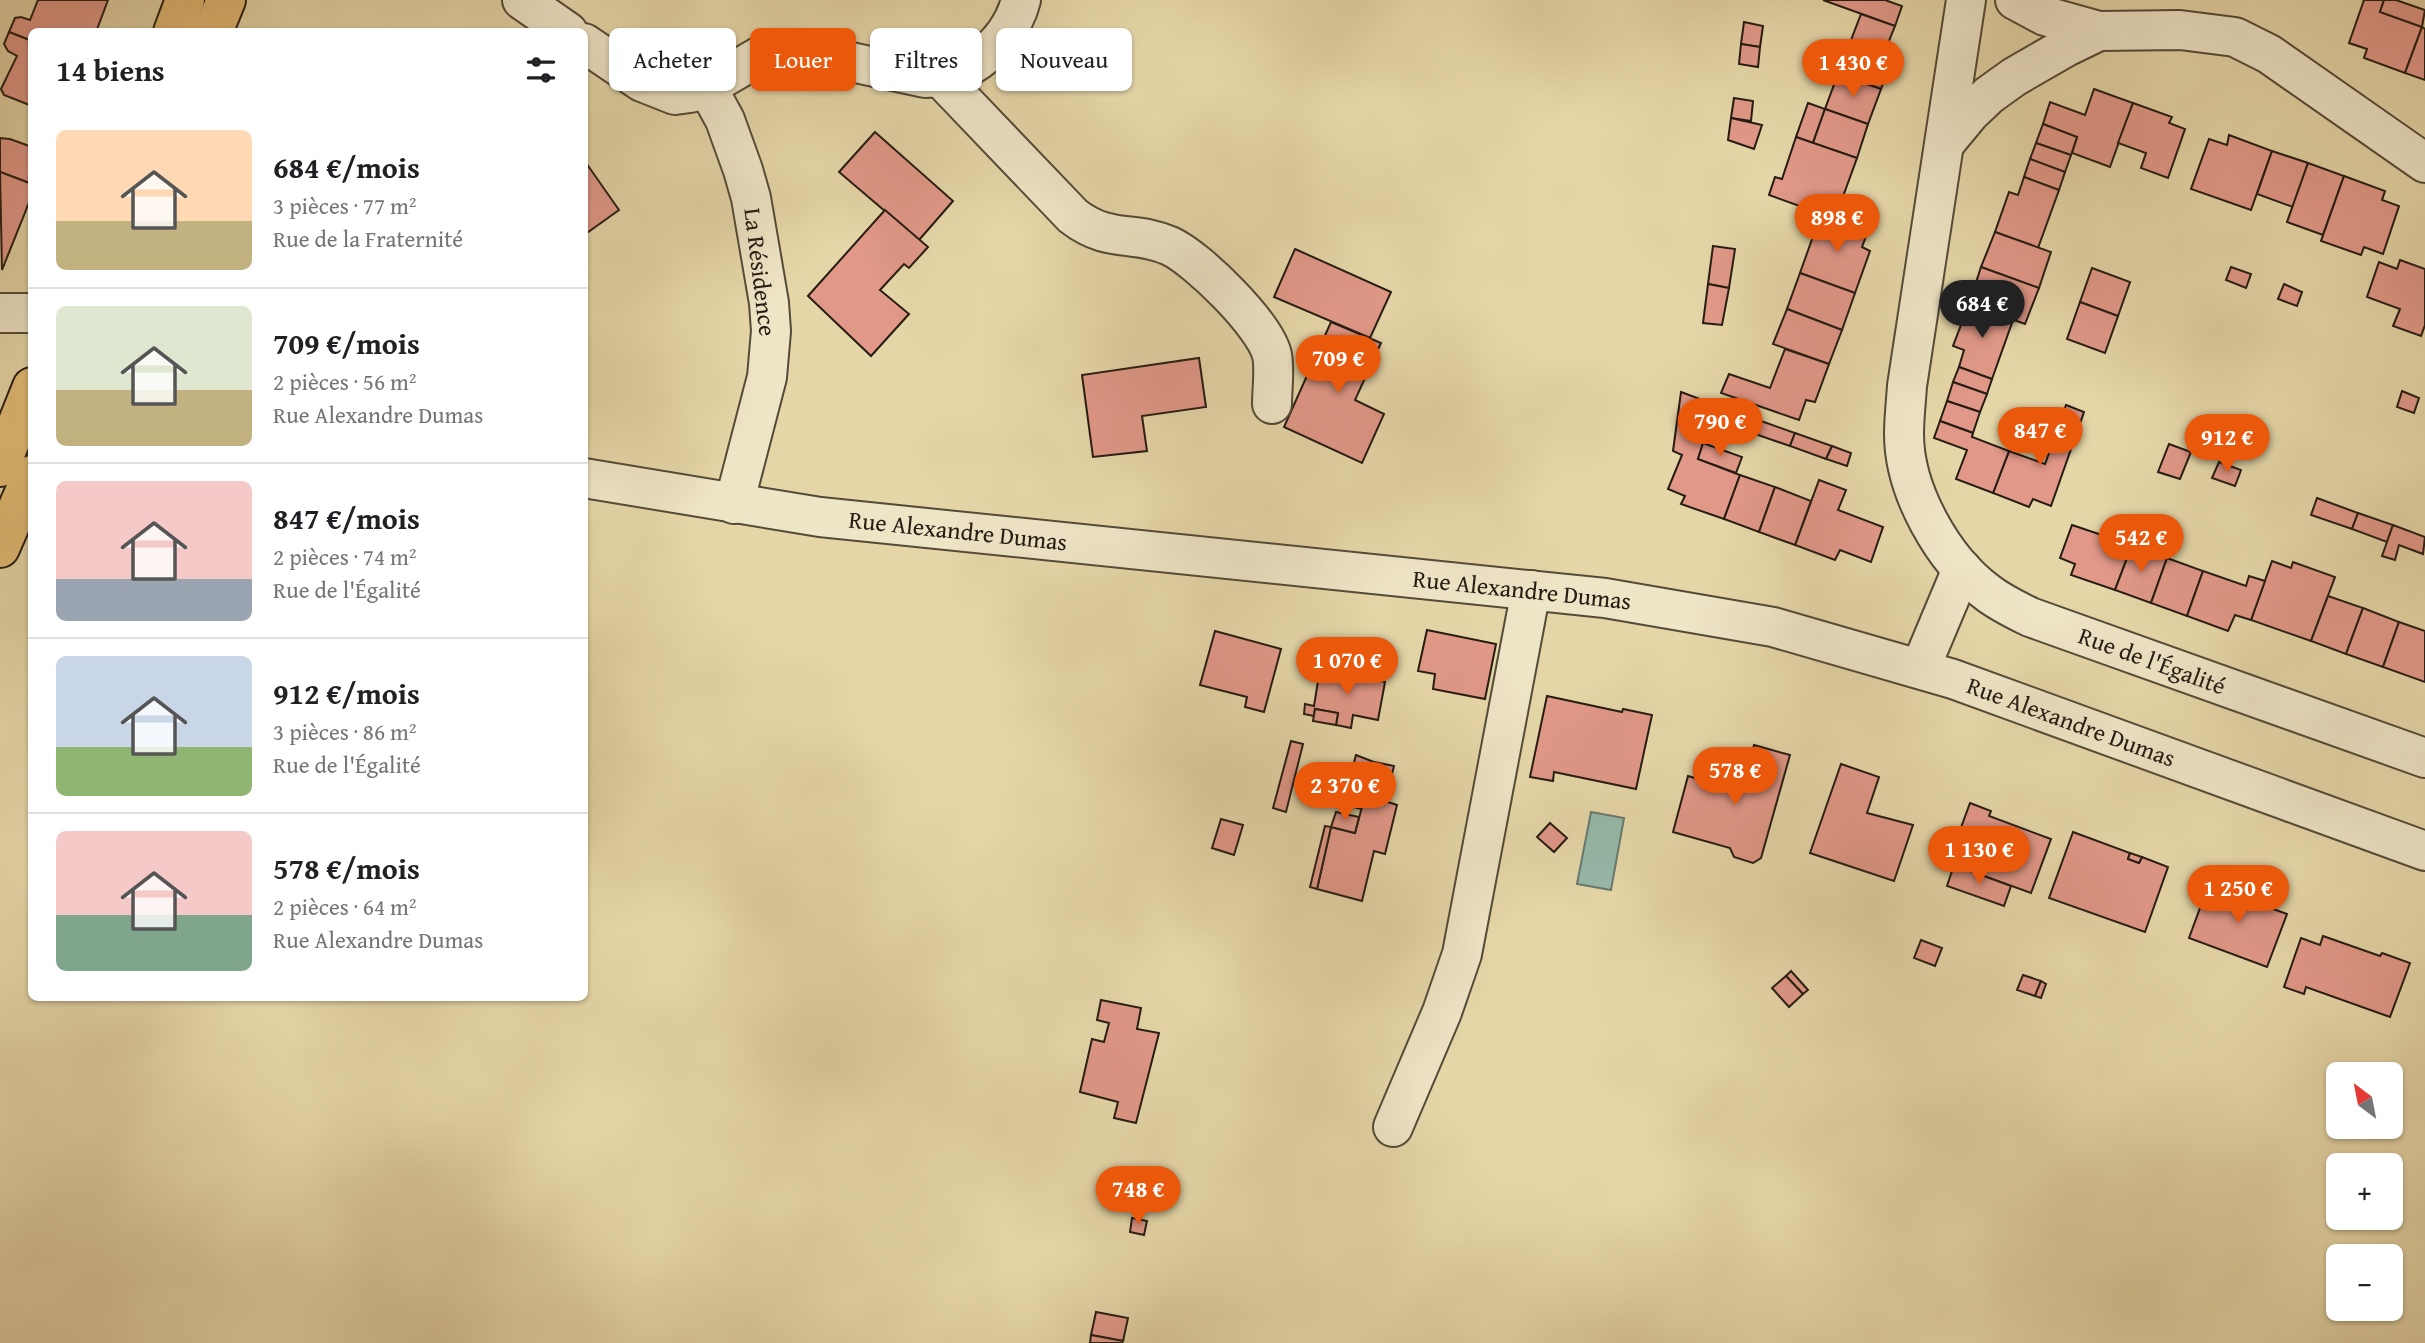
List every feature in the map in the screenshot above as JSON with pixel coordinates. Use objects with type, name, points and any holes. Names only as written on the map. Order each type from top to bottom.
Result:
[{"type":"main road","points":[[174,28],[185,0]]},
{"type":"main road","points":[[215,28],[226,0]]},
{"type":"main road","points":[[0,467],[21,405]]},
{"type":"main road","points":[[0,548],[28,484]]},
{"type":"street","points":[[522,0],[562,28]]},
{"type":"street","points":[[982,57],[996,46],[1010,28],[1021,0]]},
{"type":"street","name":"Rue de l'Égalité","points":[[1966,0],[1907,386],[1904,435],[1906,459],[1912,481],[1944,547],[1962,569],[1987,592],[2030,617],[2425,758]]},
{"type":"street","points":[[2015,0],[2045,16],[2099,31],[2180,30],[2235,37],[2291,68],[2425,163]]},
{"type":"street","points":[[1946,142],[1989,95],[2040,61],[2099,31]]},
{"type":"street","points":[[588,46],[609,60]]},
{"type":"street","points":[[736,70],[762,55],[785,50],[870,66]]},
{"type":"street","points":[[660,91],[675,95],[696,91]]},
{"type":"street","name":"La Résidence","points":[[709,91],[725,120],[751,198],[769,303],[771,331],[767,377],[734,503]]},
{"type":"street","points":[[953,91],[1073,216],[1087,227],[1103,234],[1170,246],[1188,258],[1241,306],[1266,339],[1272,356],[1272,404]]},
{"type":"street","points":[[0,313],[28,313]]},
{"type":"street","name":"Rue Alexandre Dumas","points":[[588,479],[820,517],[1646,603],[1759,624],[1920,669],[2425,851]]},
{"type":"street","points":[[1920,669],[1962,569]]},
{"type":"street","points":[[1394,1127],[1442,1012],[1462,954],[1531,590]]},
{"type":"shaded area","points":[[1591,812],[1624,818],[1611,890],[1577,884]]},
{"type":"building","points":[[38,0],[108,0],[98,28],[28,28],[28,39],[9,32],[15,18],[30,20]]},
{"type":"building","points":[[1823,0],[1885,0],[1902,6],[1895,26]]},
{"type":"building","points":[[2364,0],[2384,0],[2380,12],[2422,27],[2405,73],[2364,58],[2367,49],[2349,43]]},
{"type":"building","points":[[2384,0],[2396,0],[2425,10],[2422,27],[2380,12]]},
{"type":"building","points":[[1861,14],[1895,26],[1887,46],[1896,48],[1881,89],[1838,74]]},
{"type":"building","points":[[1744,22],[1763,26],[1760,47],[1741,44]]},
{"type":"building","points":[[2422,27],[2425,29],[2425,80],[2405,73]]},
{"type":"building","points":[[9,32],[28,39],[28,104],[4,95],[1,89],[17,56],[8,51],[4,44]]},
{"type":"building","points":[[1741,44],[1760,47],[1758,67],[1739,64]]},
{"type":"building","points":[[1838,74],[1881,89],[1868,124],[1825,109]]},
{"type":"building","points":[[2094,89],[2133,103],[2110,167],[2072,153],[2077,137],[2043,124],[2050,102],[2085,115]]},
{"type":"building","points":[[1734,98],[1753,101],[1751,121],[1731,118]]},
{"type":"building","points":[[1808,103],[1825,109],[1813,143],[1796,137]]},
{"type":"building","points":[[2133,103],[2172,117],[2169,123],[2185,129],[2168,178],[2141,168],[2146,153],[2118,143]]},
{"type":"building","points":[[1825,109],[1868,124],[1857,158],[1813,143]]},
{"type":"building","points":[[1731,118],[1762,125],[1754,149],[1728,140]]},
{"type":"building","points":[[2043,124],[2077,137],[2071,155],[2036,143]]},
{"type":"building","points":[[875,132],[953,201],[919,240],[839,172]]},
{"type":"building","points":[[2229,135],[2272,151],[2251,210],[2191,189],[2209,139],[2227,145]]},
{"type":"building","points":[[1796,137],[1857,158],[1841,202],[1833,199],[1827,216],[1769,195],[1775,177],[1782,179]]},
{"type":"building","points":[[0,138],[28,146],[28,182],[0,172]]},
{"type":"building","points":[[2036,143],[2071,155],[2065,172],[2030,159]]},
{"type":"building","points":[[2272,151],[2308,163],[2293,207],[2257,194]]},
{"type":"building","points":[[2030,159],[2065,172],[2059,190],[2024,177]]},
{"type":"building","points":[[2308,163],[2344,176],[2323,235],[2287,222]]},
{"type":"building","points":[[588,166],[619,210],[588,232]]},
{"type":"building","points":[[0,172],[28,182],[28,205],[2,270]]},
{"type":"building","points":[[2344,176],[2385,191],[2382,200],[2399,206],[2383,254],[2364,247],[2361,255],[2321,241]]},
{"type":"building","points":[[2024,177],[2059,190],[2038,248],[1995,232],[2009,192],[2018,195]]},
{"type":"building","points":[[885,210],[928,247],[909,268],[904,264],[880,290],[909,314],[871,356],[808,296]]},
{"type":"building","points":[[1821,214],[1868,231],[1862,247],[1870,251],[1855,293],[1800,273]]},
{"type":"building","points":[[1995,232],[2051,252],[2039,288],[1981,267]]},
{"type":"building","points":[[1713,246],[1735,249],[1729,288],[1708,284]]},
{"type":"building","points":[[1295,249],[1391,292],[1370,338],[1274,297]]},
{"type":"building","points":[[2400,260],[2425,269],[2425,325],[2421,336],[2393,326],[2400,309],[2367,297],[2379,262],[2397,269]]},
{"type":"building","points":[[1981,267],[2039,288],[2025,324],[1969,304]]},
{"type":"building","points":[[2231,267],[2251,274],[2246,288],[2226,280]]},
{"type":"building","points":[[2092,268],[2130,282],[2118,316],[2080,302]]},
{"type":"building","points":[[1800,273],[1855,293],[1842,330],[1787,309]]},
{"type":"building","points":[[1708,284],[1729,288],[1722,325],[1703,323]]},
{"type":"building","points":[[2284,284],[2302,292],[2297,306],[2278,299]]},
{"type":"building","points":[[2080,302],[2118,316],[2105,353],[2067,339]]},
{"type":"building","points":[[1969,304],[2013,320],[1992,379],[1959,367],[1964,350],[1953,346]]},
{"type":"building","points":[[1787,309],[1842,330],[1829,364],[1773,344]]},
{"type":"building","points":[[1331,322],[1381,343],[1355,400],[1384,414],[1362,463],[1284,427]]},
{"type":"building","points":[[1785,349],[1829,364],[1815,402],[1806,400],[1799,420],[1721,393],[1729,374],[1770,388]]},
{"type":"building","points":[[1199,358],[1206,407],[1142,416],[1147,451],[1093,457],[1082,375]]},
{"type":"building","points":[[1959,367],[1992,379],[1987,394],[1953,382]]},
{"type":"building","points":[[1953,382],[1987,394],[1980,412],[1947,401]]},
{"type":"building","points":[[2402,391],[2419,398],[2414,413],[2397,407]]},
{"type":"building","points":[[1681,392],[1716,405],[1698,459],[1740,475],[1724,519],[1681,504],[1685,496],[1668,489],[1682,455],[1673,451]]},
{"type":"building","points":[[1947,401],[1980,412],[1973,433],[1940,421]]},
{"type":"building","points":[[2066,405],[2084,412],[2051,506],[2033,499],[2029,507],[1993,493],[2009,451],[2045,464]]},
{"type":"building","points":[[1761,421],[1795,433],[1790,446],[1755,434]]},
{"type":"building","points":[[1940,421],[1973,433],[1972,437],[2009,451],[1993,493],[1956,479],[1967,450],[1934,438]]},
{"type":"building","points":[[1795,433],[1832,446],[1826,459],[1790,446]]},
{"type":"building","points":[[1703,443],[1742,457],[1736,473],[1698,459]]},
{"type":"building","points":[[2169,444],[2191,452],[2180,479],[2158,472]]},
{"type":"building","points":[[1832,446],[1851,453],[1847,466],[1826,459]]},
{"type":"building","points":[[2219,462],[2241,470],[2235,486],[2212,478]]},
{"type":"building","points":[[1740,475],[1775,487],[1759,532],[1724,519]]},
{"type":"building","points":[[1819,480],[1846,490],[1838,510],[1883,527],[1871,562],[1840,550],[1835,560],[1795,545]]},
{"type":"building","points":[[1775,487],[1811,501],[1795,545],[1759,532]]},
{"type":"building","points":[[2317,498],[2358,513],[2352,529],[2311,515]]},
{"type":"building","points":[[2358,513],[2393,525],[2387,542],[2352,529]]},
{"type":"building","points":[[2072,525],[2132,545],[2115,590],[2071,575],[2075,564],[2060,558]]},
{"type":"building","points":[[2393,525],[2425,537],[2423,554],[2399,545],[2395,560],[2382,556]]},
{"type":"building","points":[[2132,545],[2167,558],[2151,603],[2115,590]]},
{"type":"building","points":[[2167,558],[2203,571],[2187,616],[2151,603]]},
{"type":"building","points":[[2272,561],[2291,568],[2293,562],[2335,577],[2311,641],[2251,620]]},
{"type":"building","points":[[2203,571],[2246,586],[2249,576],[2265,581],[2251,620],[2235,615],[2228,631],[2187,616]]},
{"type":"building","points":[[2328,596],[2363,608],[2346,654],[2311,641]]},
{"type":"building","points":[[2363,608],[2399,622],[2383,667],[2346,654]]},
{"type":"building","points":[[2399,622],[2425,631],[2425,682],[2383,667]]},
{"type":"building","points":[[1427,630],[1496,644],[1485,699],[1433,689],[1435,674],[1418,671]]},
{"type":"building","points":[[1215,631],[1281,649],[1264,712],[1245,707],[1247,697],[1200,685]]},
{"type":"building","points":[[1320,669],[1385,682],[1378,720],[1353,715],[1351,728],[1336,725],[1338,713],[1315,709],[1314,716],[1304,714],[1305,704],[1314,706]]},
{"type":"building","points":[[1547,696],[1622,712],[1623,709],[1652,715],[1636,789],[1554,772],[1553,781],[1530,777]]},
{"type":"building","points":[[1315,709],[1338,713],[1336,725],[1313,721]]},
{"type":"building","points":[[1291,741],[1303,744],[1286,812],[1273,808]]},
{"type":"building","points":[[1754,745],[1790,755],[1761,858],[1753,863],[1734,857],[1730,848],[1673,832],[1688,776],[1741,791]]},
{"type":"building","points":[[1356,755],[1374,762],[1361,809],[1343,804]]},
{"type":"building","points":[[1374,762],[1394,766],[1385,801],[1397,805],[1385,854],[1374,851],[1362,901],[1317,889],[1331,827],[1355,833]]},
{"type":"building","points":[[1841,764],[1879,777],[1867,813],[1913,825],[1894,881],[1810,853]]},
{"type":"building","points":[[1728,780],[1743,784],[1741,791],[1726,787]]},
{"type":"building","points":[[1970,803],[1991,811],[1989,816],[2051,839],[2031,893],[1948,863]]},
{"type":"building","points":[[1336,812],[1359,817],[1355,833],[1331,827]]},
{"type":"building","points":[[1221,819],[1243,825],[1234,855],[1212,848]]},
{"type":"building","points":[[1550,823],[1567,838],[1554,852],[1537,837]]},
{"type":"building","points":[[1325,826],[1331,827],[1317,889],[1310,887]]},
{"type":"building","points":[[2073,832],[2130,853],[2128,859],[2139,863],[2142,857],[2168,867],[2145,932],[2049,898]]},
{"type":"building","points":[[2130,853],[2142,857],[2139,863],[2128,859]]},
{"type":"building","points":[[1954,865],[2011,886],[2004,906],[1947,886]]},
{"type":"building","points":[[2210,881],[2230,889],[2229,893],[2287,914],[2267,967],[2189,938]]},
{"type":"building","points":[[2323,936],[2380,956],[2382,953],[2410,963],[2390,1017],[2306,987],[2304,994],[2284,987],[2301,938],[2320,945]]},
{"type":"building","points":[[1921,940],[1942,948],[1935,966],[1914,958]]},
{"type":"building","points":[[1791,971],[1808,990],[1803,994],[1786,976]]},
{"type":"building","points":[[2023,975],[2041,981],[2035,996],[2017,990]]},
{"type":"building","points":[[1786,976],[1803,994],[1789,1007],[1772,988]]},
{"type":"building","points":[[2041,981],[2046,984],[2041,998],[2035,996]]},
{"type":"building","points":[[1101,1000],[1141,1008],[1137,1029],[1159,1033],[1136,1123],[1114,1118],[1118,1102],[1080,1092],[1092,1039],[1104,1042],[1109,1023],[1097,1020]]},
{"type":"building","points":[[1132,1218],[1147,1221],[1144,1235],[1130,1232]]},
{"type":"building","points":[[1096,1312],[1128,1318],[1123,1341],[1091,1335]]},
{"type":"building","points":[[1091,1335],[1123,1341],[1090,1343]]}]
